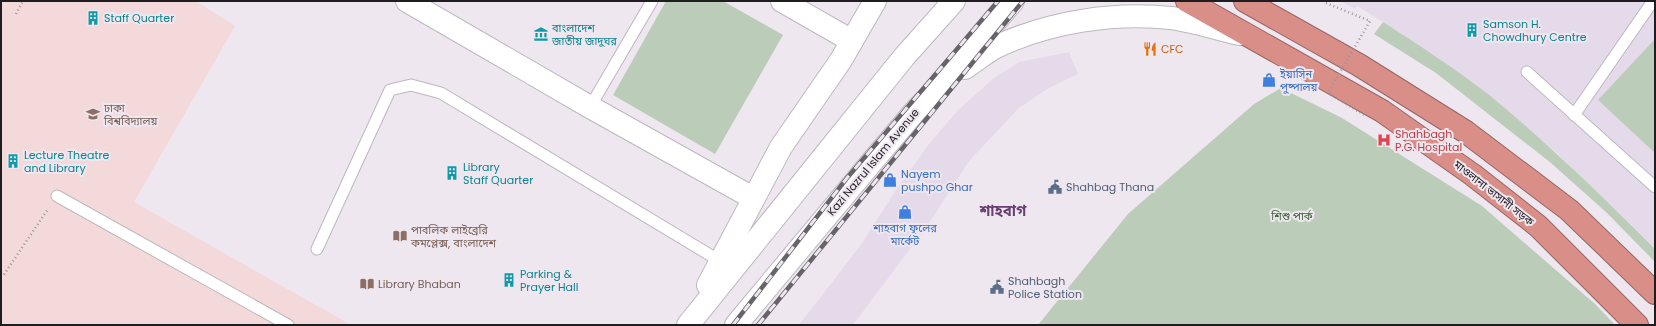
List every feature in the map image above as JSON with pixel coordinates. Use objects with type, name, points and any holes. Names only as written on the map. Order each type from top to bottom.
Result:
[{"type":"highway","name":"মাওলানা ভাসানী সড়ক","points":[[1187,1],[1382,111],[1473,175],[1538,226],[1637,325]]},
{"type":"highway","points":[[1253,5],[1353,62],[1472,136],[1569,210],[1655,292]]},
{"type":"main road","points":[[408,1],[590,107],[753,198]]},
{"type":"main road","points":[[782,1],[852,41]]},
{"type":"main road","points":[[687,325],[781,147],[852,41],[875,1]]},
{"type":"main road","points":[[904,57],[935,6],[936,1]]},
{"type":"main road","points":[[687,325],[904,57],[954,1]]},
{"type":"main road","name":"Kazi Nazrul Islam Avenue","points":[[736,325],[916,110],[942,84],[1013,1]]},
{"type":"main road","points":[[942,84],[997,47],[1035,32],[1074,21],[1121,17],[1171,18],[1247,35]]},
{"type":"lane","points":[[590,107],[652,1]]},
{"type":"lane","points":[[1574,114],[1653,1]]},
{"type":"lane","points":[[1527,72],[1655,187]]},
{"type":"lane","points":[[317,248],[390,90],[411,85],[441,93],[720,261]]},
{"type":"lane","points":[[57,196],[288,325]]},
{"type":"path","points":[[16,14],[23,1]]},
{"type":"path","points":[[1326,3],[1370,21],[1328,93],[1366,116]]},
{"type":"path","points":[[1,275],[3,276],[57,196]]},
{"type":"shaded area","name":"ঢাকা বিশ্ববিদ্যালয়","points":[[1,1],[196,1],[235,26],[134,202],[351,325],[1,325]]},
{"type":"shaded area","points":[[1340,1],[1655,1],[1655,249],[1558,154],[1488,95],[1444,62],[1383,22],[1357,6],[1356,9]]},
{"type":"shaded area","points":[[1069,52],[1078,74],[1047,89],[1019,108],[969,161],[928,225],[853,325],[799,325],[860,246],[898,187],[929,144],[958,110],[994,78],[1019,62]]},
{"type":"green space","points":[[666,1],[723,1],[783,35],[715,154],[613,95]]},
{"type":"green space","points":[[1383,22],[1475,84],[1553,150],[1655,249],[1655,262],[1607,213],[1551,163],[1436,73],[1374,34]]},
{"type":"green space","points":[[1655,39],[1655,153],[1598,100]]},
{"type":"green space","name":"শিশু পার্ক","points":[[1281,88],[1342,118],[1482,206],[1595,304],[1615,325],[1038,325],[1128,214],[1254,104]]},
{"type":"railway","points":[[733,325],[847,178],[998,1]]},
{"type":"railway","points":[[758,325],[1023,1]]},
{"type":"place","name":"Staff Quarter","points":[[93,18]]},
{"type":"place","name":"Samson H. Chowdhury Centre","points":[[1472,30]]},
{"type":"place","name":"বাংলাদেশ জাতীয় জাদুঘর","points":[[541,34]]},
{"type":"place","name":"CFC","points":[[1150,49]]},
{"type":"place","name":"ইয়াসিন পুষ্পালয়","points":[[1269,80]]},
{"type":"place","name":"ঢাকা বিশ্ববিদ্যালয়","points":[[93,114]]},
{"type":"place","name":"Shahbagh P.G. Hospital","points":[[1384,140]]},
{"type":"place","name":"Lecture Theatre and Library","points":[[13,161]]},
{"type":"place","name":"Library Staff Quarter","points":[[452,173]]},
{"type":"place","name":"Nayem pushpo Ghar","points":[[890,180]]},
{"type":"place","name":"Shahbag Thana","points":[[1055,187]]},
{"type":"place","name":"শাহবাগ ফুলের মার্কেট","points":[[905,212]]},
{"type":"place","name":"পাবলিক লাইব্রেরি কমপ্লেক্স, বাংলাদেশ","points":[[400,236]]},
{"type":"place","name":"Parking & Prayer Hall","points":[[509,280]]},
{"type":"place","name":"Library Bhaban","points":[[367,284]]},
{"type":"place","name":"Shahbagh Police Station","points":[[997,287]]},
{"type":"district","name":"শাহবাগ","points":[[1003,210]]}]
